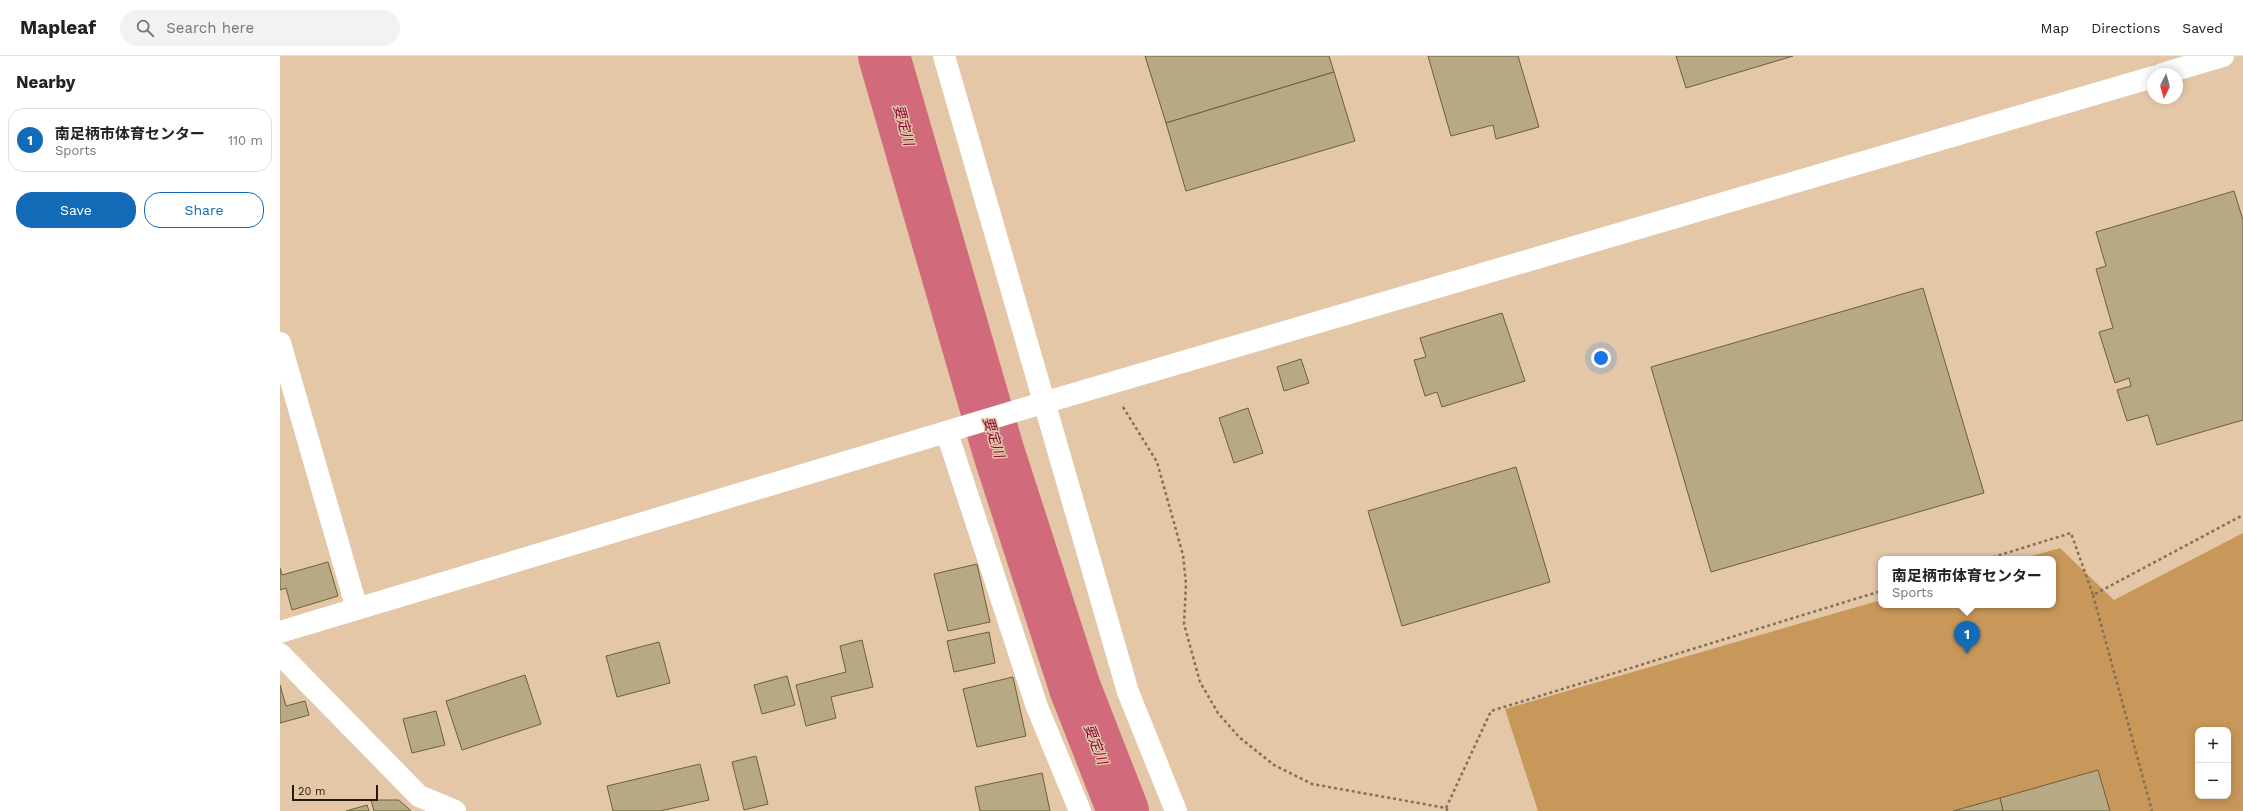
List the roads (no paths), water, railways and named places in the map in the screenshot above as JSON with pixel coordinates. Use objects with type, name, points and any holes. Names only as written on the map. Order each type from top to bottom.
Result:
[{"type":"street","points":[[944,56],[1043,404],[1128,692],[1176,811]]},
{"type":"street","points":[[2182,68],[2223,56]]},
{"type":"street","points":[[280,632],[1019,410],[2147,79]]},
{"type":"street","points":[[280,343],[357,609]]},
{"type":"street","points":[[953,431],[1037,707],[1080,811]]},
{"type":"street","points":[[280,654],[419,796],[455,811]]},
{"type":"waterway","name":"要定川","points":[[884,56],[998,450],[1075,688],[1123,811]]},
{"type":"place","name":"南足柄市体育センター","points":[[1967,654]]}]
